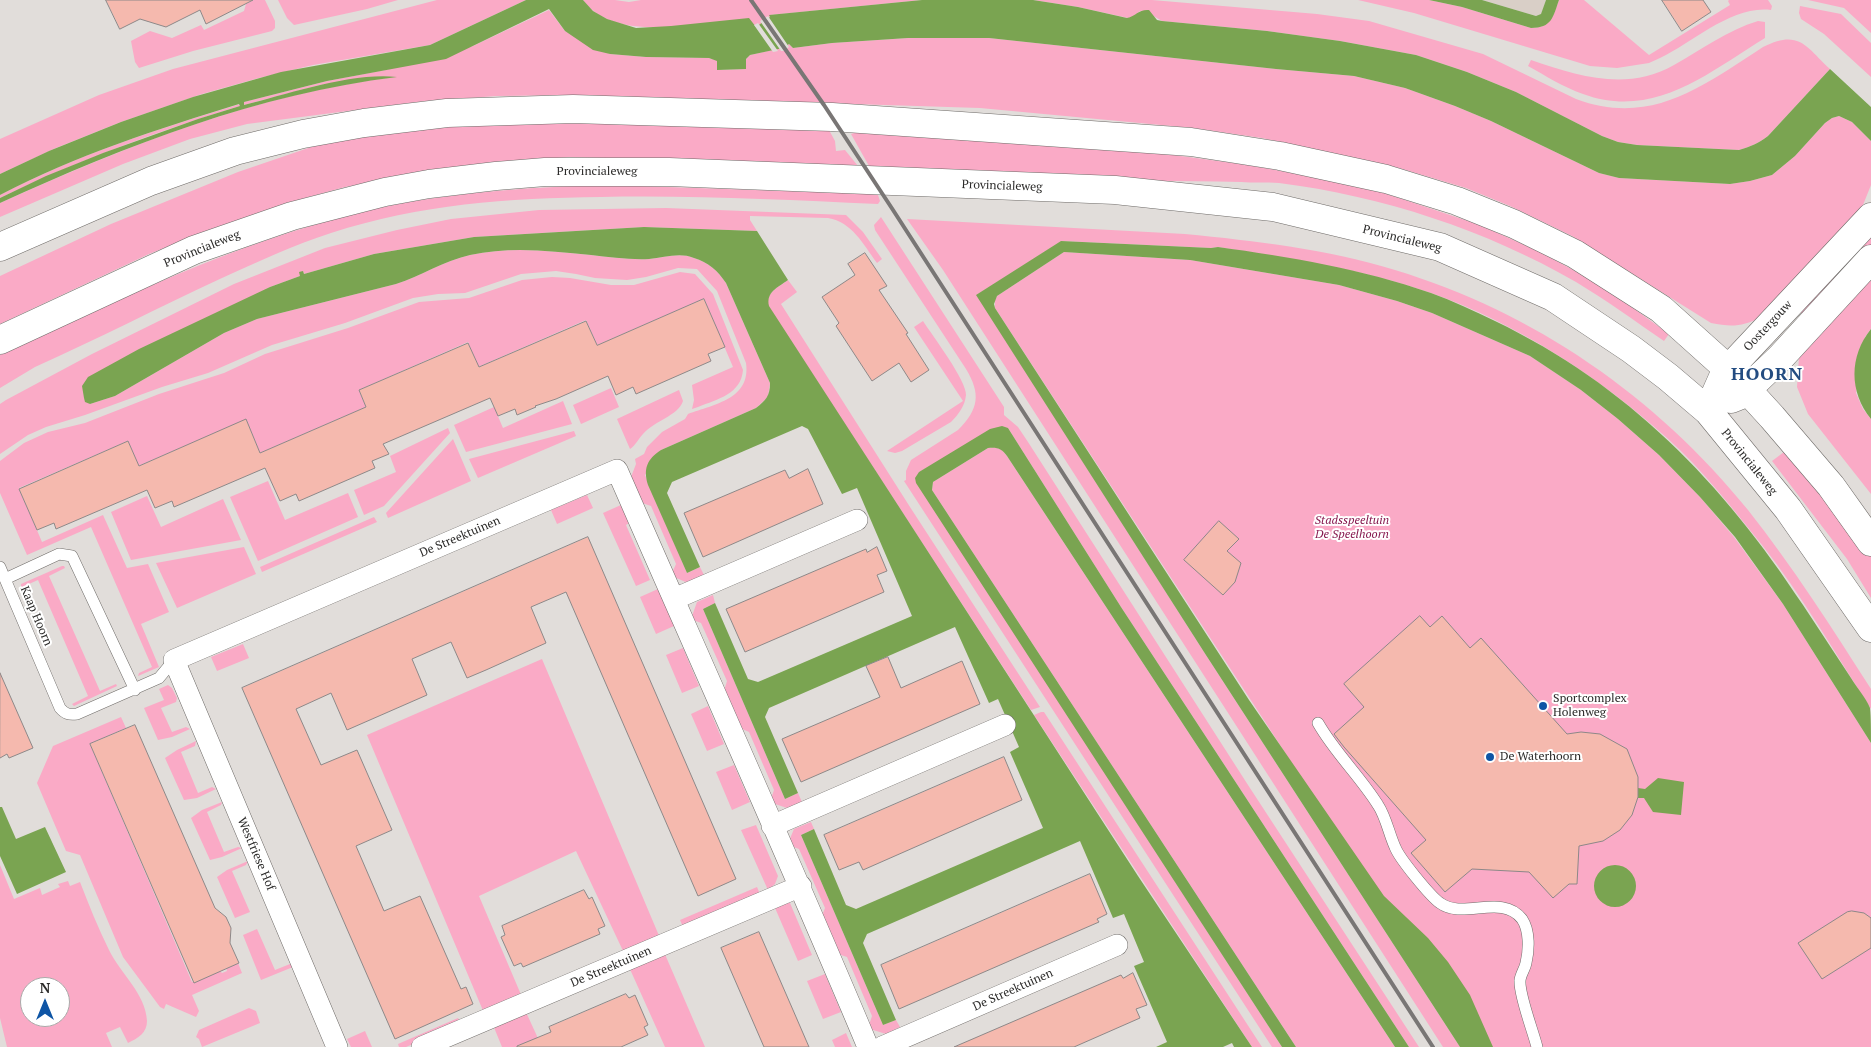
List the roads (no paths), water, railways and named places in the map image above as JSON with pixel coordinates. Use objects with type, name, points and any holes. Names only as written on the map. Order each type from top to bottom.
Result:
[{"type":"main road","points":[[0,247],[151,181],[235,151],[295,136],[355,125],[447,113],[573,109],[754,114],[1191,142],[1280,156],[1386,179],[1457,201],[1514,224],[1582,259],[1661,309],[1738,380],[1772,417],[1831,486],[1871,542]]},
{"type":"main road","name":"Provincialeweg","points":[[0,340],[194,250],[243,232],[301,214],[385,192],[429,184],[545,172],[669,172],[1115,190],[1273,207],[1440,247],[1553,297],[1631,350],[1708,411],[1788,509],[1871,628]]},
{"type":"main road","name":"Oostergouw","points":[[1738,380],[1766,328],[1871,217]]},
{"type":"main road","name":"Oostergouw","points":[[1708,411],[1723,377],[1738,380],[1780,358],[1871,260]]},
{"type":"street","name":"De Streektuinen","points":[[174,660],[617,470],[800,886],[868,1047]]},
{"type":"street","points":[[674,599],[858,520]]},
{"type":"street","name":"Westfriese Hof","points":[[174,660],[338,1047]]},
{"type":"street","points":[[772,826],[1006,725]]},
{"type":"street","name":"De Streektuinen","points":[[422,1047],[800,886]]},
{"type":"street","name":"De Streektuinen","points":[[882,1047],[1117,945]]},
{"type":"lane","name":"Kaap Hoorn","points":[[134,690],[76,560],[72,556],[59,554],[5,579],[63,712],[70,715],[77,714],[134,690],[159,678],[174,660]]},
{"type":"lane","points":[[0,567],[5,579]]},
{"type":"lane","points":[[1318,723],[1332,747],[1379,806],[1396,850],[1402,860],[1439,903],[1451,909],[1485,907],[1506,909],[1516,913],[1522,920],[1528,934],[1528,944],[1526,964],[1520,981],[1537,1047]]},
{"type":"railway","points":[[751,0],[824,105],[893,210],[1433,1047]]},
{"type":"place","name":"Sportcomplex Holenweg","points":[[1543,706]]},
{"type":"place","name":"De Waterhoorn","points":[[1490,757]]},
{"type":"district","name":"HOORN","points":[[1767,375]]},
{"type":"park label","name":"Stadsspeeltuin De Speelhoorn","points":[[1352,528]]}]
